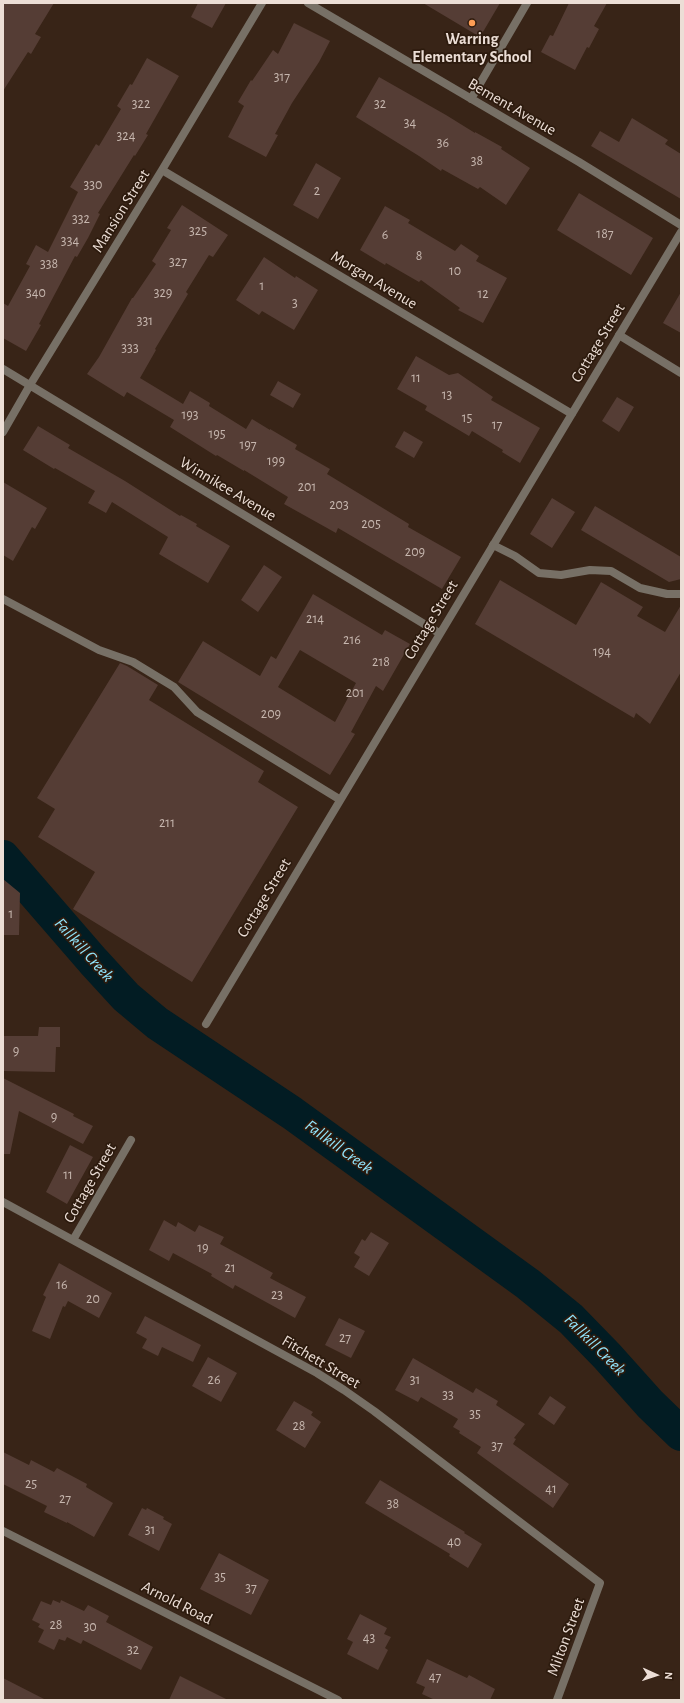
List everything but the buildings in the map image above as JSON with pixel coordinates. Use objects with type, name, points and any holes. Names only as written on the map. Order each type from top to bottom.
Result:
[{"type":"street","name":"Mansion Street","points":[[3,432],[262,3]]},
{"type":"street","name":"Bement Avenue","points":[[308,3],[579,162],[681,225]]},
{"type":"street","points":[[471,99],[527,3]]},
{"type":"street","name":"Morgan Avenue","points":[[162,170],[572,414]]},
{"type":"street","name":"Cottage Street","points":[[206,1024],[339,799],[681,232]]},
{"type":"street","points":[[619,335],[681,373]]},
{"type":"street","name":"Winnikee Avenue","points":[[3,369],[439,633]]},
{"type":"street","points":[[493,545],[514,556],[539,574],[561,575],[590,570],[611,571],[640,588],[667,594],[681,594]]},
{"type":"street","points":[[3,599],[99,650],[133,662],[174,687],[197,712],[339,799]]},
{"type":"street","name":"Cottage Street","points":[[73,1240],[131,1140]]},
{"type":"street","name":"Fitchett Street","points":[[3,1202],[317,1373],[344,1390],[374,1411],[600,1583]]},
{"type":"street","name":"Arnold Road","points":[[3,1531],[338,1700]]},
{"type":"street","name":"Milton Street","points":[[557,1700],[600,1583]]},
{"type":"waterway","name":"Fallkill Creek","points":[[3,857],[126,997],[157,1023],[292,1113],[528,1284],[571,1319],[650,1404],[681,1434]]},
{"type":"place","name":"Warring Elementary School","points":[[472,23]]}]
